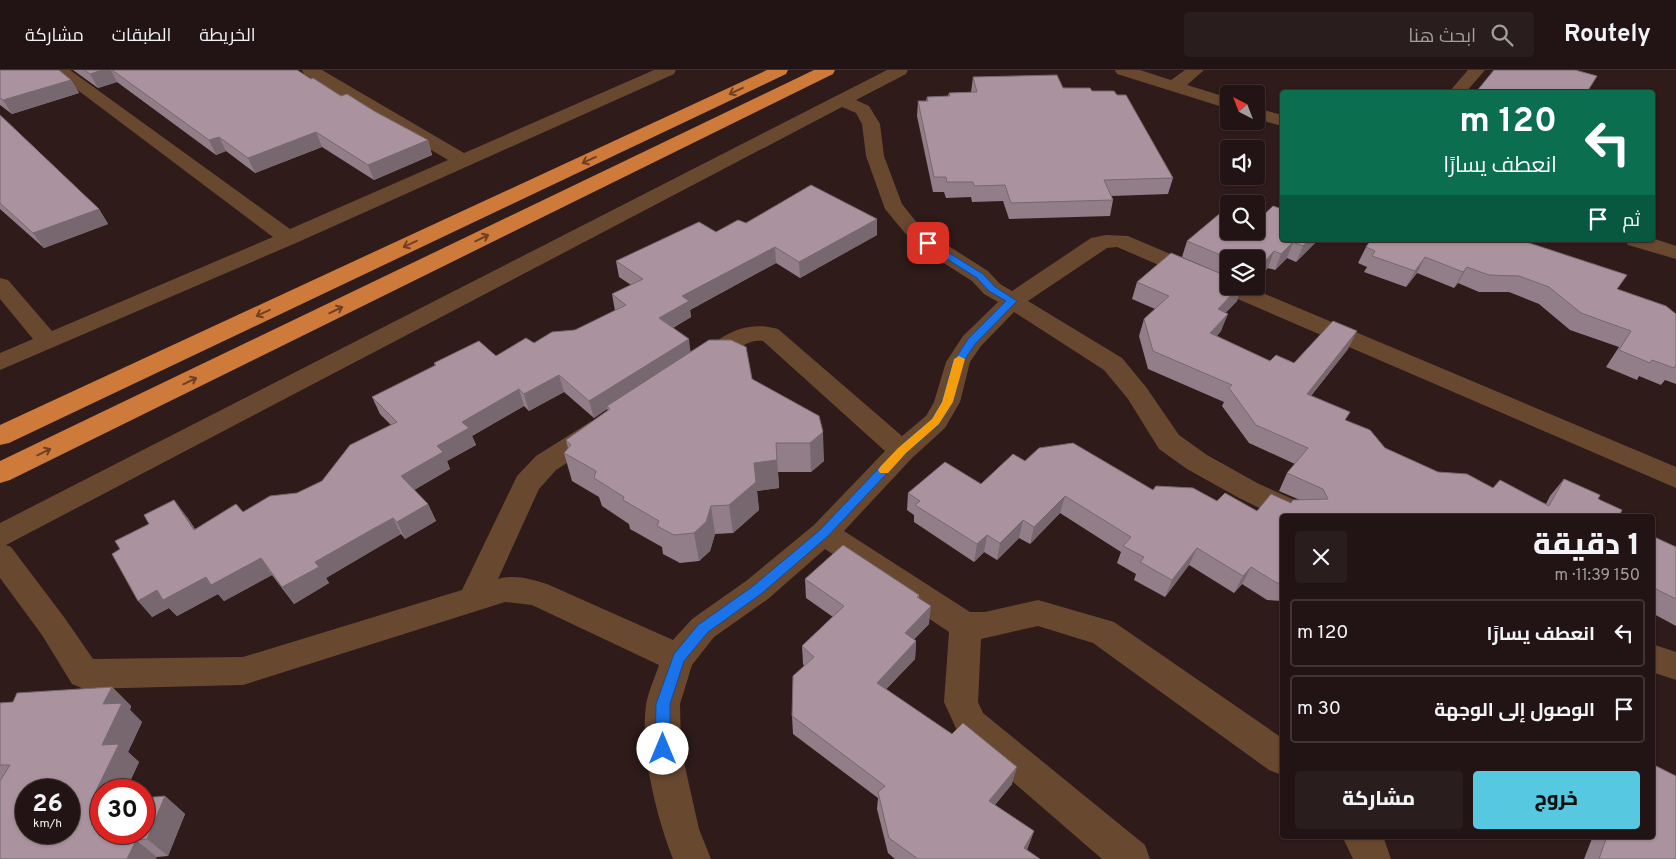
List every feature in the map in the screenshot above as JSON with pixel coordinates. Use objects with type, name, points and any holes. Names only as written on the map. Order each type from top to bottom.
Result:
[{"type":"highway","points":[[0,436],[780,70]]},
{"type":"highway","points":[[0,473],[827,70]]},
{"type":"street","points":[[59,70],[288,238]]},
{"type":"street","points":[[317,74],[347,70]]},
{"type":"street","points":[[0,362],[288,238],[668,70]]},
{"type":"street","points":[[0,536],[900,70]]},
{"type":"street","points":[[1123,70],[1220,101]]},
{"type":"street","points":[[1174,86],[1196,70]]},
{"type":"street","points":[[1459,90],[1477,70]]},
{"type":"street","points":[[317,74],[463,161]]},
{"type":"street","points":[[842,100],[863,110],[871,124],[875,156],[892,205],[906,222],[928,243],[980,276],[992,289],[1113,364],[1137,394],[1170,442],[1197,462],[1249,491],[1299,514]]},
{"type":"street","points":[[1265,116],[1280,120]]},
{"type":"street","points":[[692,859],[680,829],[663,749],[663,704],[678,658],[703,628],[757,590],[824,533],[902,450],[936,422],[947,402],[958,362],[972,341],[1012,301],[1106,240],[1120,241],[1676,478]]},
{"type":"street","points":[[1642,242],[1676,253]]},
{"type":"street","points":[[1643,242],[1666,249],[1676,249]]},
{"type":"street","points":[[0,284],[48,341]]},
{"type":"street","points":[[679,377],[738,339],[754,332],[770,334],[902,450]]},
{"type":"street","points":[[473,599],[527,483],[546,463],[621,415]]},
{"type":"street","points":[[824,533],[964,626],[985,624],[1038,613],[1103,632],[1280,757]]},
{"type":"street","points":[[0,555],[53,626],[84,674],[243,671],[505,589],[536,593],[678,658]]},
{"type":"street","points":[[964,626],[961,702],[971,724],[1131,859]]},
{"type":"street","points":[[1655,659],[1676,666]]},
{"type":"street","points":[[1363,839],[1372,859]]},
{"type":"building","points":[[0,70],[59,70],[71,80],[3,100],[0,98]]},
{"type":"building","points":[[84,70],[102,70],[90,74]]},
{"type":"building","points":[[112,70],[297,70],[341,96],[347,94],[428,140],[368,165],[316,132],[248,158],[219,137],[209,140]]},
{"type":"building","points":[[1494,70],[1575,70],[1597,76],[1588,90],[1478,90]]},
{"type":"building","points":[[1057,75],[1063,88],[1090,88],[1092,91],[1114,91],[1117,95],[1126,95],[1173,178],[1104,180],[1113,200],[1011,203],[1005,185],[974,186],[973,182],[947,182],[946,177],[934,177],[918,101],[928,101],[927,97],[950,96],[949,93],[977,92],[973,77]]},
{"type":"building","points":[[0,115],[99,209],[33,233],[0,203]]},
{"type":"building","points":[[811,185],[877,219],[799,262],[775,247],[682,296],[689,301],[659,318],[689,339],[589,401],[559,375],[524,394],[519,389],[462,422],[469,428],[437,446],[443,452],[401,476],[428,504],[397,522],[393,518],[371,530],[315,562],[319,567],[282,587],[261,558],[211,585],[206,577],[163,600],[157,590],[138,601],[112,554],[120,549],[115,541],[149,524],[144,515],[174,500],[194,530],[236,504],[243,512],[270,496],[297,493],[322,481],[350,445],[397,422],[372,397],[479,341],[496,356],[526,338],[534,343],[552,332],[575,330],[626,305],[612,294],[643,279],[616,261],[699,222],[716,232],[738,220],[746,223]]},
{"type":"building","points":[[1273,206],[1280,208],[1280,242],[1293,242],[1281,254],[1274,251],[1265,261],[1265,250],[1220,250],[1220,255],[1187,241],[1220,213],[1220,240],[1265,240],[1265,214]]},
{"type":"building","points":[[1293,242],[1306,242],[1303,246]]},
{"type":"building","points":[[1370,242],[1526,242],[1627,275],[1617,289],[1666,306],[1676,314],[1676,364],[1674,368],[1652,360],[1650,363],[1619,350],[1631,331],[1581,313],[1549,287],[1519,276],[1489,275],[1467,267],[1463,272],[1425,257],[1415,271],[1372,256],[1375,251],[1366,247]]},
{"type":"building","points":[[1171,253],[1220,273],[1220,295],[1231,295],[1218,309],[1228,314],[1210,333],[1270,361],[1276,355],[1294,363],[1333,321],[1357,331],[1307,394],[1350,412],[1345,420],[1370,430],[1385,448],[1438,472],[1467,474],[1493,488],[1500,480],[1549,506],[1564,479],[1600,495],[1598,499],[1622,510],[1620,514],[1280,514],[1280,583],[1277,583],[1251,567],[1243,576],[1197,548],[1172,580],[1140,562],[1144,557],[1123,546],[1131,537],[1065,496],[1034,527],[1023,520],[1000,543],[987,535],[977,544],[915,505],[920,501],[908,493],[945,462],[981,484],[1013,454],[1025,461],[1039,448],[1073,443],[1153,490],[1156,486],[1193,488],[1217,501],[1225,493],[1257,511],[1271,494],[1291,503],[1293,500],[1328,499],[1323,489],[1287,473],[1308,448],[1256,425],[1229,388],[1232,385],[1153,351],[1144,319],[1169,296],[1137,282]]},
{"type":"building","points":[[709,340],[731,340],[746,347],[752,379],[819,416],[823,432],[810,443],[776,443],[777,460],[754,463],[756,482],[729,505],[711,506],[706,522],[694,533],[674,535],[657,526],[659,521],[623,500],[624,497],[594,478],[596,471],[564,453],[571,445],[566,440],[610,409],[607,406]]},
{"type":"building","points":[[1655,537],[1676,547],[1676,599],[1655,588]]},
{"type":"building","points":[[843,545],[919,595],[917,597],[931,606],[905,633],[916,641],[877,683],[952,734],[963,723],[1017,767],[989,801],[1034,831],[1024,848],[1040,859],[918,859],[889,838],[878,792],[885,786],[792,716],[793,676],[814,657],[802,646],[844,606],[805,579]]},
{"type":"building","points":[[112,687],[103,704],[122,703],[102,745],[119,744],[102,779],[90,779],[90,844],[134,844],[127,859],[0,859],[0,781],[10,765],[0,765],[0,703],[13,702],[17,693]]},
{"type":"building","points":[[1655,766],[1676,776],[1676,859],[1599,859],[1606,839],[1655,839]]},
{"type":"building","points":[[165,796],[155,820],[155,797]]},
{"type":"slow traffic","points":[[884,470],[902,450],[936,422],[947,402],[959,359]]},
{"type":"route","points":[[663,749],[663,704],[678,658],[703,628],[757,590],[824,533],[844,514],[902,450],[936,422],[947,402],[958,362],[972,341],[1012,301],[992,289],[980,276],[928,243]]}]
